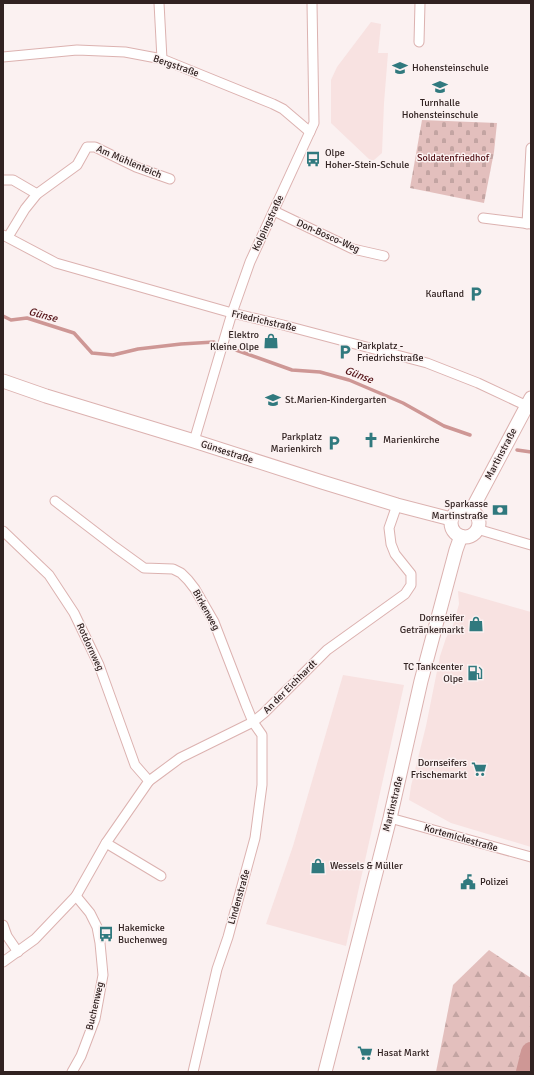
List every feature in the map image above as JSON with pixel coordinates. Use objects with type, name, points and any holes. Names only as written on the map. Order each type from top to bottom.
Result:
[{"type":"street","points":[[159,3],[162,59]]},
{"type":"street","name":"Kolpingstraße","points":[[194,441],[232,313],[250,262],[314,124],[312,3]]},
{"type":"street","points":[[419,42],[420,3]]},
{"type":"street","name":"Bergstraße","points":[[3,57],[77,50],[125,52],[162,59],[273,104],[282,109],[310,132]]},
{"type":"street","name":"Am Mühlenteich","points":[[5,236],[37,194],[76,165],[87,147],[95,147],[136,167],[170,179]]},
{"type":"street","points":[[483,218],[529,224],[531,148]]},
{"type":"street","points":[[3,180],[13,180],[37,194]]},
{"type":"street","name":"Don-Bosco-Weg","points":[[274,211],[354,249],[384,256]]},
{"type":"street","name":"Friedrichstraße","points":[[5,236],[56,263],[232,313],[283,325],[427,364],[529,402]]},
{"type":"street","name":"Günsestraße","points":[[3,381],[46,396],[397,504],[451,519]]},
{"type":"street","name":"Martinstraße","points":[[471,511],[529,402]]},
{"type":"street","name":"Birkenweg","points":[[55,501],[115,548],[144,568],[173,569],[181,573],[188,580],[196,589],[214,622],[253,722]]},
{"type":"street","name":"An der Eichhardt","points":[[3,962],[36,939],[76,896],[106,843],[149,781],[180,758],[253,722],[264,713],[327,650],[406,594],[411,585],[410,574],[395,554],[389,528],[397,504]]},
{"type":"street","points":[[464,509],[471,511],[477,517],[477,529],[472,535],[458,535],[453,530],[451,523],[453,515],[464,509]]},
{"type":"street","points":[[477,529],[531,545]]},
{"type":"street","name":"Rotdornweg","points":[[3,531],[49,575],[74,613],[99,665],[135,765],[149,781]]},
{"type":"street","name":"Martinstraße","points":[[326,1072],[390,818],[421,681],[461,536]]},
{"type":"street","name":"Lindenstraße","points":[[193,1072],[217,968],[228,936],[255,838],[262,785],[262,735],[253,722]]},
{"type":"street","name":"Kortemickestraße","points":[[390,818],[531,857]]},
{"type":"street","points":[[106,843],[161,876]]},
{"type":"street","name":"Buchenweg","points":[[72,1072],[81,1056],[95,1019],[103,975],[97,927],[90,913],[76,896]]},
{"type":"street","points":[[3,926],[7,936],[18,952]]},
{"type":"shaded area","points":[[371,22],[381,24],[378,53],[388,53],[382,153],[374,160],[370,160],[331,123],[331,80],[337,67]]},
{"type":"shaded area","points":[[458,591],[531,612],[531,847],[451,823],[409,800],[440,656],[446,638],[453,625],[459,604]]},
{"type":"shaded area","points":[[343,675],[404,685],[346,946],[266,924],[293,846]]},
{"type":"green space","name":"Soldatenfriedhof","points":[[422,120],[497,123],[494,152],[484,203],[410,188]]},
{"type":"green space","points":[[489,950],[531,978],[531,1072],[436,1072],[453,985]]},
{"type":"waterway","name":"Günse","points":[[3,316],[11,320],[27,318],[74,333],[92,353],[113,355],[138,349],[214,342]]},
{"type":"waterway","name":"Günse","points":[[236,350],[292,370],[320,372],[349,380],[403,403],[444,426],[470,435]]},
{"type":"waterway","name":"Günse","points":[[517,450],[531,452]]},
{"type":"waterway","points":[[526,1072],[531,1052]]},
{"type":"place","name":"Hohensteinschule","points":[[400,68]]},
{"type":"place","name":"Turnhalle Hohensteinschule","points":[[440,87]]},
{"type":"place","name":"Olpe Hoher-Stein-Schule","points":[[313,159]]},
{"type":"place","name":"Kaufland","points":[[476,294]]},
{"type":"place","name":"Elektro Kleine Olpe","points":[[271,341]]},
{"type":"place","name":"Parkplatz - Friedrichstraße","points":[[345,352]]},
{"type":"place","name":"St.Marien-Kindergarten","points":[[273,400]]},
{"type":"place","name":"Marienkirche","points":[[371,440]]},
{"type":"place","name":"Parkplatz Marienkirch","points":[[334,443]]},
{"type":"place","name":"Sparkasse Martinstraße","points":[[500,510]]},
{"type":"place","name":"Dornseifer Getränkemarkt","points":[[476,624]]},
{"type":"place","name":"TC Tankcenter Olpe","points":[[475,673]]},
{"type":"place","name":"Dornseifers Frischemarkt","points":[[479,769]]},
{"type":"place","name":"Wessels & Müller","points":[[318,866]]},
{"type":"place","name":"Polizei","points":[[468,882]]},
{"type":"place","name":"Hakemicke Buchenweg","points":[[106,934]]},
{"type":"place","name":"Hasat Markt","points":[[365,1053]]}]
